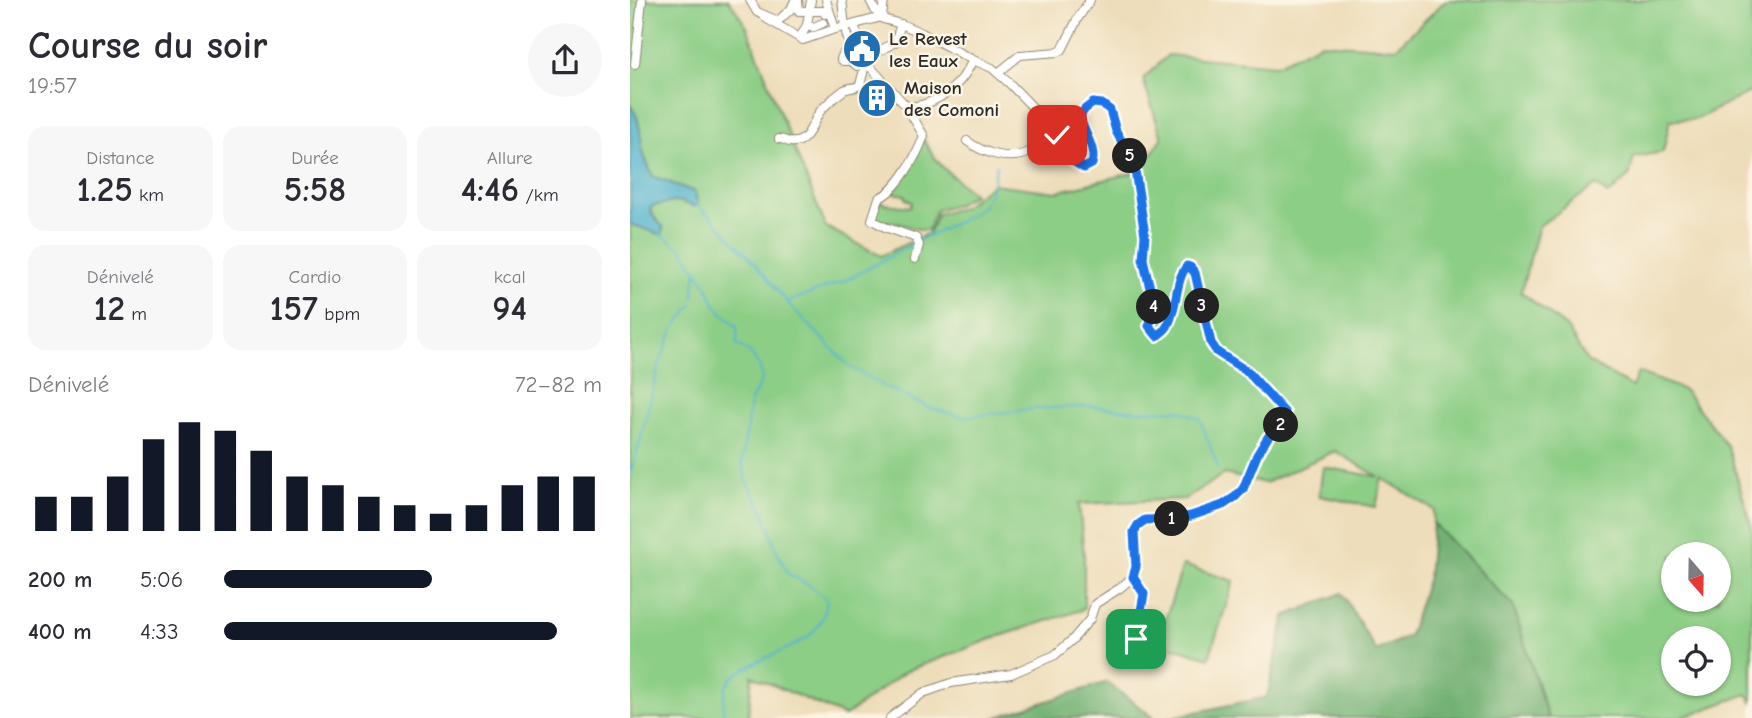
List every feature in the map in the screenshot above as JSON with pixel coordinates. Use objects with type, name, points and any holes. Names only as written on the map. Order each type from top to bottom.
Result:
[{"type":"street","points":[[635,64],[642,0]]},
{"type":"street","points":[[750,0],[755,10],[767,19],[804,33]]},
{"type":"street","points":[[768,18],[778,21],[797,0]]},
{"type":"street","points":[[797,0],[799,11],[823,11],[849,26],[861,43]]},
{"type":"street","points":[[804,33],[811,0]]},
{"type":"street","points":[[842,0],[852,49],[906,107],[924,136],[916,156],[889,194],[879,198],[872,220],[918,242],[915,259]]},
{"type":"street","points":[[870,0],[878,18]]},
{"type":"street","points":[[878,18],[884,0]]},
{"type":"street","points":[[998,73],[1020,55],[1062,50],[1090,0]]},
{"type":"street","points":[[804,33],[828,14]]},
{"type":"street","points":[[804,33],[828,14]]},
{"type":"street","points":[[849,26],[878,18],[901,24],[992,68],[1009,82],[1054,131],[1073,161],[1084,168],[1092,164],[1095,155],[1082,128],[1080,116],[1093,103],[1102,104],[1110,110],[1116,131],[1134,164],[1145,235],[1143,259],[1155,309],[1149,326],[1157,336],[1166,328],[1176,302],[1183,270],[1187,266],[1190,267],[1195,273],[1211,343],[1217,352],[1248,372],[1285,413],[1285,420],[1268,437],[1257,455],[1243,489],[1235,497],[1223,505],[1191,516],[1145,520],[1138,525],[1134,532],[1136,567],[1133,577],[1095,604],[1090,620],[1055,655],[1011,674],[951,683],[923,693],[890,718]]},
{"type":"street","points":[[852,49],[842,54],[841,59],[851,61],[857,66],[895,42],[901,24]]},
{"type":"street","points":[[906,107],[920,106],[947,92],[960,81],[973,60]]},
{"type":"street","points":[[779,139],[795,141],[808,134],[819,111],[846,89],[854,89],[860,85],[864,61]]},
{"type":"street","points":[[967,141],[986,152],[1020,155],[1036,148],[1054,131]]},
{"type":"street","points":[[1133,577],[1144,594],[1136,639],[1146,649],[1165,653]]},
{"type":"green space","points":[[630,0],[729,0],[747,27],[826,227],[881,256],[929,233],[937,214],[961,208],[993,184],[1056,192],[1140,171],[1162,138],[1143,79],[1168,55],[1276,65],[1321,43],[1396,48],[1446,0],[1752,0],[1752,91],[1697,119],[1670,120],[1663,152],[1634,157],[1629,176],[1608,195],[1596,185],[1539,226],[1521,292],[1567,328],[1587,361],[1632,387],[1638,372],[1684,390],[1728,447],[1752,527],[1752,702],[1747,694],[1681,718],[1548,718],[1513,606],[1433,523],[1434,510],[1382,478],[1376,507],[1319,496],[1323,467],[1379,477],[1335,451],[1265,483],[1224,474],[1185,499],[1079,504],[1084,556],[1084,609],[997,637],[906,671],[845,716],[752,676],[748,718],[630,718],[630,224],[663,227],[653,216],[650,209],[652,206],[678,201],[693,206],[695,192],[652,176],[644,155],[637,117],[630,105]]},
{"type":"green space","points":[[924,140],[940,164],[974,194],[958,204],[936,210],[928,230],[893,222],[880,222],[875,219],[879,201],[910,207],[912,202],[906,199],[905,195],[892,193]]},
{"type":"green space","points":[[1433,523],[1513,606],[1548,718],[1168,718],[1267,697],[1285,616],[1342,593],[1376,651],[1409,636],[1428,577]]},
{"type":"green space","points":[[1183,565],[1234,581],[1209,658],[1158,642]]},
{"type":"green space","points":[[1107,682],[1154,718],[994,718]]},
{"type":"water","points":[[630,105],[637,117],[644,155],[652,176],[695,192],[698,206],[678,201],[652,206],[650,209],[653,216],[663,227],[662,235],[630,224]]},
{"type":"waterway","points":[[920,240],[980,208],[991,190],[996,166]]},
{"type":"waterway","points":[[696,204],[756,264],[787,302],[849,366],[888,388],[930,408],[964,417],[1092,406],[1135,411],[1179,410],[1200,419],[1218,467]]},
{"type":"waterway","points":[[660,234],[681,248],[706,284],[716,306],[737,327],[737,344],[751,354],[760,367],[762,379],[750,403],[742,464],[746,481],[763,510],[777,552],[788,574],[827,599],[824,615],[817,628],[807,637],[731,679],[727,684],[723,718]]},
{"type":"waterway","points":[[787,302],[847,280],[915,243]]},
{"type":"waterway","points":[[694,298],[697,272]]},
{"type":"waterway","points":[[630,474],[659,365],[673,330],[693,304]]},
{"type":"place","name":"Le Revest les Eaux","points":[[862,49]]},
{"type":"place","name":"Maison des Comoni","points":[[877,98]]},
{"type":"route","points":[[1057,135],[1073,161],[1084,168],[1092,164],[1095,155],[1082,128],[1080,116],[1093,103],[1102,104],[1110,110],[1116,131],[1134,164],[1138,182],[1145,235],[1143,259],[1155,309],[1149,326],[1157,336],[1166,328],[1176,302],[1183,270],[1187,266],[1190,267],[1195,273],[1209,340],[1217,352],[1248,372],[1285,413],[1285,420],[1268,437],[1257,455],[1243,489],[1235,497],[1223,505],[1191,516],[1145,520],[1138,525],[1134,532],[1136,567],[1133,577],[1144,594],[1136,639]]}]
